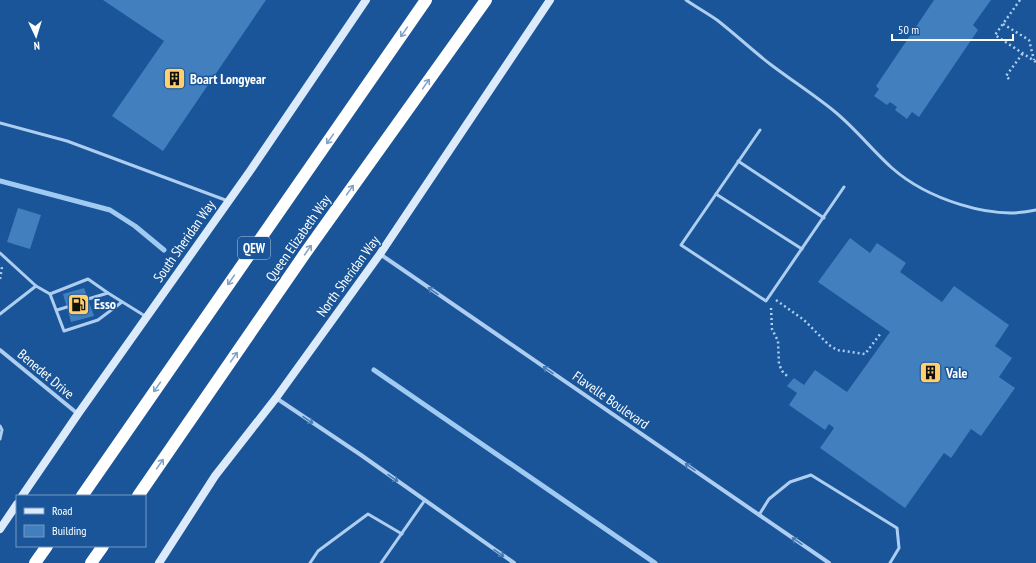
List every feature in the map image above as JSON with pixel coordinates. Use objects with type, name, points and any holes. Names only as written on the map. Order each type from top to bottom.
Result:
[{"type":"highway","name":"QEW","points":[[83,495],[426,0]]},
{"type":"highway","name":"Queen Elizabeth Way","points":[[139,495],[306,252],[486,0]]},
{"type":"highway","points":[[35,563],[46,547]]},
{"type":"highway","points":[[91,563],[102,547]]},
{"type":"street","name":"South Sheridan Way","points":[[23,495],[78,414],[250,171],[366,0]]},
{"type":"street","name":"North Sheridan Way","points":[[159,563],[215,476],[276,398],[380,254],[550,0]]},
{"type":"street","name":"Flavelle Boulevard","points":[[380,254],[829,563]]},
{"type":"street","name":"Benedet Drive","points":[[0,350],[78,414]]},
{"type":"street","points":[[276,398],[361,455],[514,563]]},
{"type":"street","points":[[0,529],[16,505]]},
{"type":"lane","points":[[686,0],[717,20],[770,64],[834,112],[893,168],[911,182],[935,195],[960,204],[989,211],[1014,213],[1036,210]]},
{"type":"lane","points":[[0,123],[67,142],[228,201]]},
{"type":"lane","points":[[760,130],[681,245],[766,301],[844,187]]},
{"type":"lane","points":[[738,161],[824,218]]},
{"type":"lane","points":[[716,194],[802,249]]},
{"type":"lane","points":[[0,253],[36,286],[50,294],[64,331],[98,320],[122,302]]},
{"type":"lane","points":[[50,294],[88,279],[147,317]]},
{"type":"lane","points":[[0,314],[36,286]]},
{"type":"lane","points":[[88,300],[108,293]]},
{"type":"lane","points":[[56,310],[67,307]]},
{"type":"lane","points":[[0,426],[2,430],[0,439]]},
{"type":"lane","points":[[758,514],[769,499],[790,482],[811,475],[898,528],[899,548],[890,563]]},
{"type":"lane","points":[[381,563],[425,500]]},
{"type":"lane","points":[[310,563],[318,551],[368,514],[402,534]]},
{"type":"path","points":[[1020,0],[995,35],[1035,61]]},
{"type":"path","points":[[1003,24],[1028,40],[1035,61]]},
{"type":"path","points":[[1009,79],[1006,76],[1023,53]]},
{"type":"path","points":[[770,295],[804,320],[837,350],[865,354],[881,333]]},
{"type":"path","points":[[770,295],[772,329],[778,341],[779,364],[782,371],[789,378]]},
{"type":"building","name":"Boart Longyear","points":[[103,0],[266,0],[163,151],[112,116],[164,41]]},
{"type":"building","points":[[934,0],[991,0],[973,25],[978,30],[919,117],[912,112],[907,119],[895,110],[897,107],[890,102],[887,105],[874,96],[879,89],[876,86]]},
{"type":"building","points":[[18,208],[41,215],[30,249],[7,242]]},
{"type":"building","name":"Vale","points":[[850,238],[870,253],[877,243],[906,263],[900,272],[942,302],[954,286],[1009,325],[995,346],[1012,358],[999,377],[1015,388],[981,436],[971,429],[951,458],[944,453],[905,508],[820,448],[834,428],[829,424],[825,430],[789,405],[797,393],[787,386],[794,378],[804,385],[815,370],[847,392],[890,332],[818,282]]},
{"type":"building","points":[[84,288],[94,316],[71,322],[63,294]]},
{"type":"waterway","points":[[0,181],[110,210],[135,226],[164,250]]},
{"type":"waterway","points":[[374,370],[655,563]]},
{"type":"place","name":"Boart Longyear","points":[[175,79]]},
{"type":"place","name":"Esso","points":[[79,304]]},
{"type":"place","name":"Vale","points":[[931,373]]}]
